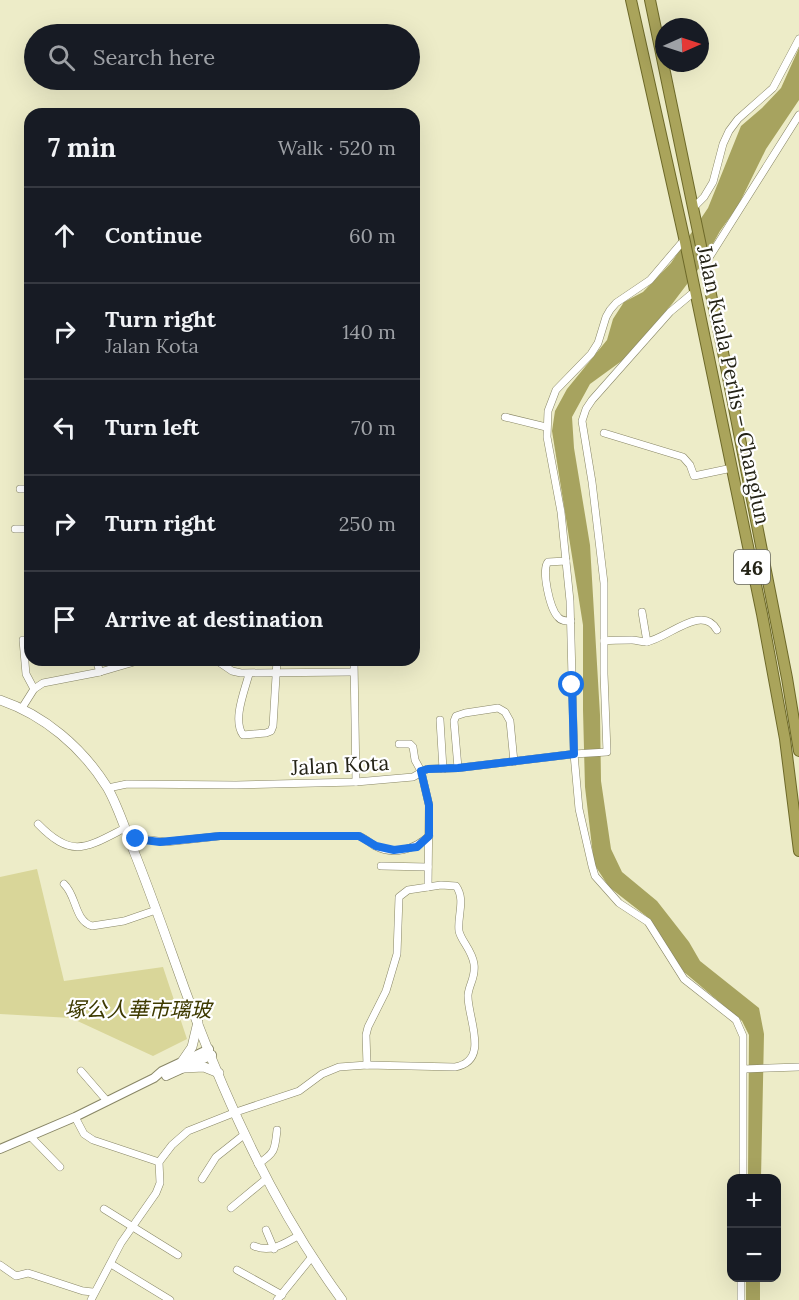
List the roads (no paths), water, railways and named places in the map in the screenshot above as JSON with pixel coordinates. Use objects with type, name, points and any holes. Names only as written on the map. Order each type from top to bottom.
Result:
[{"type":"highway","name":"Jalan Kuala Perlis – Changlun","points":[[631,0],[694,288],[775,682],[785,739],[799,851]]},
{"type":"highway","name":"Jalan Kuala Perlis – Changlun","points":[[650,0],[787,678],[799,751]]},
{"type":"main road","points":[[0,700],[22,708],[47,723],[74,746],[108,788],[198,1022],[258,1164],[311,1258],[342,1300]]},
{"type":"main road","points":[[198,1022],[192,1047],[182,1066],[204,1067],[219,1073]]},
{"type":"street","points":[[694,210],[713,182],[723,144],[729,131],[738,119],[773,88],[799,39]]},
{"type":"street","points":[[704,263],[799,115]]},
{"type":"street","points":[[684,241],[666,258],[650,280],[616,303],[610,310],[598,343],[591,354],[556,390],[548,411],[546,427],[549,456],[561,512],[566,561],[571,621],[574,754],[579,809],[595,876],[619,903],[648,922],[684,979],[736,1020],[743,1036],[746,1069],[743,1174]]},
{"type":"street","points":[[694,288],[592,400],[582,421],[602,564],[605,602],[604,641],[647,642],[697,620],[708,620],[717,630]]},
{"type":"street","points":[[506,417],[546,427]]},
{"type":"street","points":[[604,434],[683,457],[690,465],[694,476],[732,468]]},
{"type":"street","points":[[15,529],[24,529]]},
{"type":"street","points":[[566,561],[548,562],[544,568],[548,594],[556,615],[564,621],[571,621]]},
{"type":"street","points":[[642,612],[647,642]]},
{"type":"street","points":[[23,640],[24,651]]},
{"type":"street","name":"Jalan Kota","points":[[108,788],[127,784],[236,785],[356,782],[413,777],[428,769],[458,768],[605,752],[604,641]]},
{"type":"street","points":[[25,666],[26,674],[34,689]]},
{"type":"street","points":[[98,666],[100,672]]},
{"type":"street","points":[[22,708],[34,689],[43,683],[120,666]]},
{"type":"street","points":[[225,666],[232,671],[249,674],[353,672]]},
{"type":"street","points":[[249,674],[240,710],[240,729],[243,735],[266,734],[273,726],[277,666]]},
{"type":"street","points":[[354,666],[356,782]]},
{"type":"street","points":[[458,768],[454,721],[456,716],[498,708],[506,712],[510,721],[514,762]]},
{"type":"street","points":[[440,720],[443,769]]},
{"type":"street","points":[[399,744],[410,744],[413,747],[429,805],[428,887]]},
{"type":"street","points":[[38,824],[58,842],[68,847],[93,844],[125,828]]},
{"type":"street","points":[[130,841],[139,838],[166,842],[247,836],[359,836],[376,846],[394,850],[417,847],[429,836]]},
{"type":"street","points":[[381,866],[428,867]]},
{"type":"street","points":[[64,884],[73,894],[83,920],[92,926],[124,921],[156,910]]},
{"type":"street","points":[[91,1300],[93,1292],[121,1243],[156,1193],[160,1182],[159,1162],[179,1137],[188,1131],[298,1091],[332,1069],[367,1065],[455,1067],[465,1064],[473,1051],[475,1036],[468,994],[473,982],[474,966],[471,952],[459,930],[460,891],[456,886],[408,890],[399,897],[397,954],[386,991],[366,1035],[367,1065]]},
{"type":"street","points":[[0,1149],[75,1118],[157,1076],[165,1076],[211,1052]]},
{"type":"street","points":[[746,1069],[799,1067]]},
{"type":"street","points":[[81,1071],[107,1101]]},
{"type":"street","points":[[75,1118],[84,1134],[93,1140],[159,1162]]},
{"type":"street","points":[[258,1164],[275,1150],[277,1130]]},
{"type":"street","points":[[201,1179],[216,1157],[245,1134]]},
{"type":"street","points":[[30,1136],[60,1167]]},
{"type":"street","points":[[231,1208],[266,1179]]},
{"type":"street","points":[[104,1209],[178,1255]]},
{"type":"street","points":[[266,1230],[274,1249]]},
{"type":"street","points":[[254,1246],[267,1250],[274,1249],[298,1236]]},
{"type":"street","points":[[237,1270],[280,1297],[311,1258]]},
{"type":"street","points":[[0,1264],[16,1276],[28,1273],[82,1291],[93,1292]]},
{"type":"street","points":[[111,1264],[170,1300]]},
{"type":"street","points":[[741,1282],[741,1300]]},
{"type":"park label","name":"塚公人華市璃玻","points":[[138,1009]]}]
